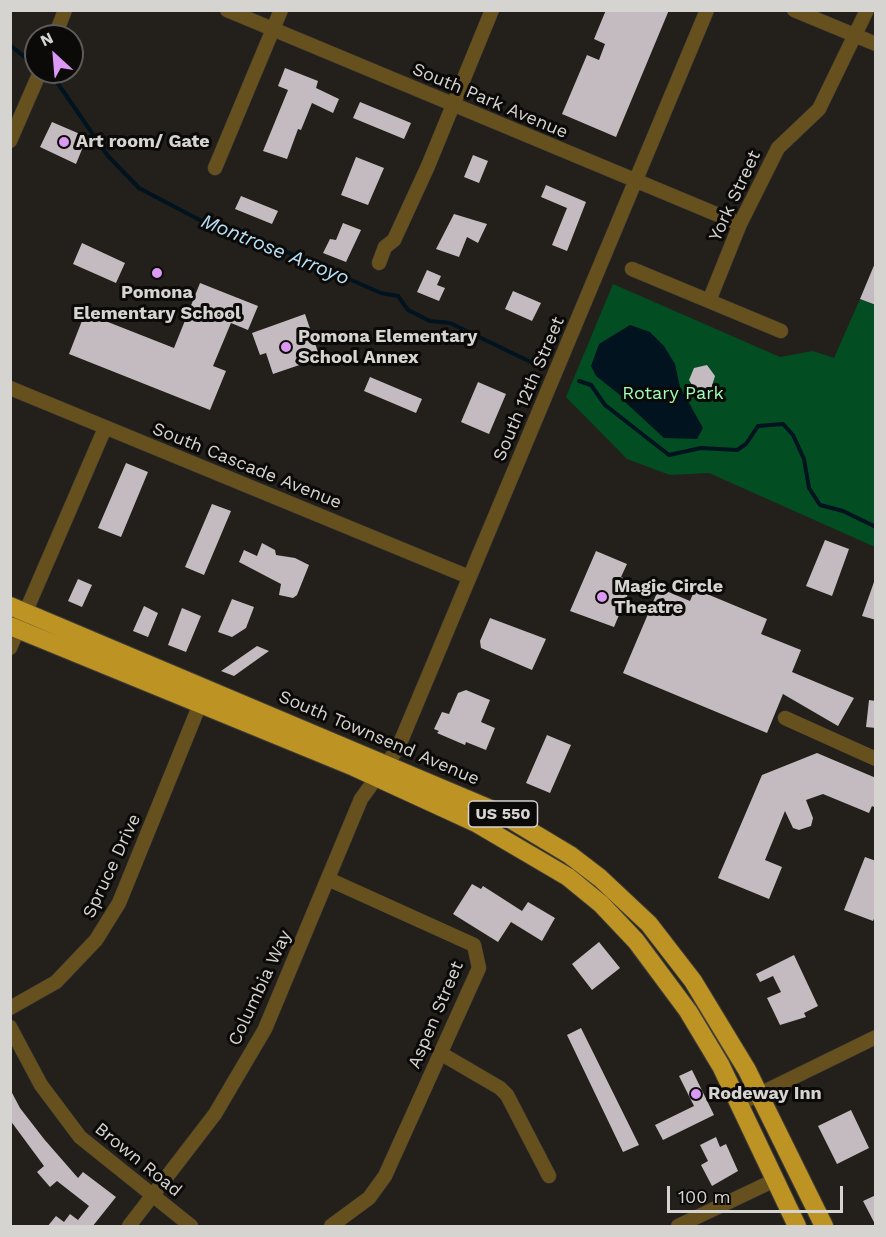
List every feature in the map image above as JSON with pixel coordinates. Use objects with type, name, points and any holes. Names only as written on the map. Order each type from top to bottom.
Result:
[{"type":"highway","name":"South Townsend Avenue","points":[[18,609],[381,770],[522,848],[568,877],[601,904],[650,957],[706,1039],[740,1104],[797,1227]]},
{"type":"highway","name":"South Townsend Avenue","points":[[14,628],[200,704],[500,813],[544,837],[600,878],[649,924],[693,981],[759,1094],[824,1227]]},
{"type":"street","name":"South Park Avenue","points":[[227,10],[740,224]]},
{"type":"street","points":[[215,168],[280,10]]},
{"type":"street","points":[[379,263],[385,247],[394,240],[428,166],[492,10]]},
{"type":"street","name":"South 12th Street","points":[[381,770],[398,748],[707,10]]},
{"type":"street","points":[[794,10],[876,44]]},
{"type":"street","name":"York Street","points":[[709,301],[740,224],[778,148],[819,109],[867,10]]},
{"type":"street","points":[[10,141],[35,84]]},
{"type":"street","points":[[632,269],[780,331]]},
{"type":"street","name":"South Cascade Avenue","points":[[10,388],[469,577]]},
{"type":"street","points":[[10,648],[18,609],[105,428]]},
{"type":"street","name":"Spruce Drive","points":[[10,1008],[56,982],[96,940],[119,903],[200,704]]},
{"type":"street","points":[[785,718],[876,759]]},
{"type":"street","name":"Columbia Way","points":[[129,1227],[215,1114],[265,1029],[361,799],[381,770]]},
{"type":"street","name":"Aspen Street","points":[[328,879],[474,945],[479,968],[385,1176],[369,1198],[331,1227]]},
{"type":"street","name":"Brown Road","points":[[10,1027],[41,1085],[80,1137],[191,1227]]},
{"type":"street","points":[[740,1104],[876,1037]]},
{"type":"street","points":[[440,1053],[500,1088],[507,1095],[549,1176]]},
{"type":"street","points":[[678,1227],[775,1180]]},
{"type":"green space","name":"Rotary Park","points":[[613,284],[780,357],[813,351],[834,358],[860,299],[875,305],[875,547],[709,473],[670,475],[627,459],[566,397]]},
{"type":"water","points":[[630,325],[650,332],[664,346],[675,364],[680,387],[703,428],[697,439],[664,438],[620,395],[596,376],[591,366],[599,344]]},
{"type":"building","points":[[606,10],[669,10],[616,137],[562,114],[587,55],[599,60],[605,44],[594,39]]},
{"type":"building","points":[[285,68],[318,81],[316,88],[339,99],[333,113],[312,103],[301,130],[298,129],[287,159],[263,151],[288,90],[278,86]]},
{"type":"building","points":[[360,102],[411,123],[404,139],[353,118]]},
{"type":"building","name":"Art room/ Gate","points":[[52,122],[87,137],[76,164],[40,147]]},
{"type":"building","points":[[473,155],[488,161],[479,183],[464,177]]},
{"type":"building","points":[[356,157],[384,168],[368,205],[341,195]]},
{"type":"building","points":[[546,185],[586,202],[567,251],[552,245],[567,208],[541,197]]},
{"type":"building","points":[[241,196],[278,211],[272,224],[235,209]]},
{"type":"building","points":[[454,214],[487,224],[478,243],[467,237],[459,257],[436,249]]},
{"type":"building","points":[[343,223],[361,230],[346,262],[323,253],[330,239],[336,240]]},
{"type":"building","points":[[82,243],[125,263],[116,283],[73,264]]},
{"type":"building","points":[[876,263],[876,305],[860,299]]},
{"type":"building","points":[[427,270],[441,276],[437,285],[445,288],[439,301],[417,292]]},
{"type":"building","name":"Pomona Elementary School","points":[[200,283],[258,306],[248,330],[231,323],[213,366],[226,371],[210,410],[69,354],[85,313],[174,348]]},
{"type":"building","points":[[513,291],[541,303],[532,321],[505,309]]},
{"type":"building","name":"Pomona Elementary School Annex","points":[[305,314],[320,358],[273,374],[266,353],[260,355],[252,333]]},
{"type":"building","points":[[707,365],[715,376],[711,389],[697,393],[689,380],[694,368]]},
{"type":"building","points":[[370,377],[422,399],[416,413],[364,391]]},
{"type":"building","points":[[478,382],[506,394],[489,434],[461,422]]},
{"type":"building","points":[[126,463],[148,472],[121,537],[98,528]]},
{"type":"building","points":[[212,504],[231,511],[204,575],[185,567]]},
{"type":"building","points":[[825,540],[849,549],[832,596],[806,586]]},
{"type":"building","points":[[262,543],[275,550],[276,555],[295,558],[309,565],[297,595],[293,598],[279,595],[281,584],[239,562],[244,550],[257,556]]},
{"type":"building","name":"Magic Circle Theatre","points":[[596,551],[627,564],[621,577],[633,582],[614,627],[570,611]]},
{"type":"building","points":[[78,579],[92,585],[82,607],[68,601]]},
{"type":"building","points":[[874,582],[876,583],[876,620],[862,616]]},
{"type":"building","points":[[659,588],[690,601],[695,589],[767,619],[761,634],[801,650],[792,672],[854,698],[838,726],[783,694],[767,733],[623,673]]},
{"type":"building","points":[[232,599],[254,607],[246,628],[232,637],[218,632]]},
{"type":"building","points":[[144,606],[158,613],[148,637],[133,631]]},
{"type":"building","points":[[182,608],[201,616],[186,652],[168,645]]},
{"type":"building","points":[[490,618],[546,639],[532,670],[481,648],[480,641]]},
{"type":"building","points":[[257,646],[269,651],[234,676],[221,671]]},
{"type":"building","points":[[466,690],[490,700],[481,722],[495,728],[486,750],[466,742],[465,745],[437,733],[439,731],[434,729],[442,712],[449,714],[458,693]]},
{"type":"building","points":[[869,700],[876,701],[876,728],[866,727]]},
{"type":"building","points":[[547,735],[571,745],[550,793],[526,783]]},
{"type":"building","points":[[817,753],[876,778],[876,808],[872,806],[869,813],[823,794],[806,800],[813,818],[811,826],[799,830],[793,828],[785,811],[765,860],[782,867],[769,899],[718,878],[762,775]]},
{"type":"building","points":[[865,857],[876,861],[876,914],[873,921],[844,910]]},
{"type":"building","points":[[472,884],[481,889],[483,886],[522,911],[528,902],[555,918],[542,941],[511,922],[498,942],[453,914]]},
{"type":"building","points":[[599,942],[620,968],[592,990],[572,964]]},
{"type":"building","points":[[794,955],[818,1006],[804,1013],[806,1017],[780,1025],[767,998],[781,992],[773,976],[760,982],[756,974]]},
{"type":"building","points":[[581,1028],[639,1145],[623,1152],[567,1035]]},
{"type":"building","name":"Rodeway Inn","points":[[692,1070],[714,1115],[663,1140],[655,1125],[694,1106],[679,1076]]},
{"type":"building","points":[[10,1089],[20,1108],[78,1178],[83,1172],[116,1197],[92,1227],[47,1227],[56,1216],[64,1222],[70,1214],[78,1220],[89,1206],[57,1181],[50,1187],[37,1172],[44,1166],[10,1120]]},
{"type":"building","points":[[851,1110],[869,1148],[837,1164],[818,1126]]},
{"type":"building","points":[[716,1137],[720,1147],[726,1144],[738,1171],[712,1186],[701,1165],[708,1161],[700,1145]]},
{"type":"building","points":[[876,1195],[876,1226],[863,1201]]},
{"type":"waterway","name":"Montrose Arroyo","points":[[10,45],[24,57]]},
{"type":"waterway","name":"Montrose Arroyo","points":[[58,84],[108,156],[139,188],[213,227],[236,230],[381,293],[398,296],[408,310],[430,321],[450,323],[539,366]]},
{"type":"waterway","name":"Montrose Arroyo","points":[[579,381],[591,385],[605,405],[669,455],[701,448],[737,450],[746,444],[758,426],[783,424],[793,435],[804,459],[809,488],[820,505],[843,511],[876,527]]},
{"type":"place","name":"Art room/ Gate","points":[[64,142]]},
{"type":"place","name":"Pomona Elementary School","points":[[157,273]]},
{"type":"place","name":"Pomona Elementary School Annex","points":[[286,347]]},
{"type":"place","name":"Magic Circle Theatre","points":[[602,597]]},
{"type":"place","name":"Rodeway Inn","points":[[696,1094]]}]
